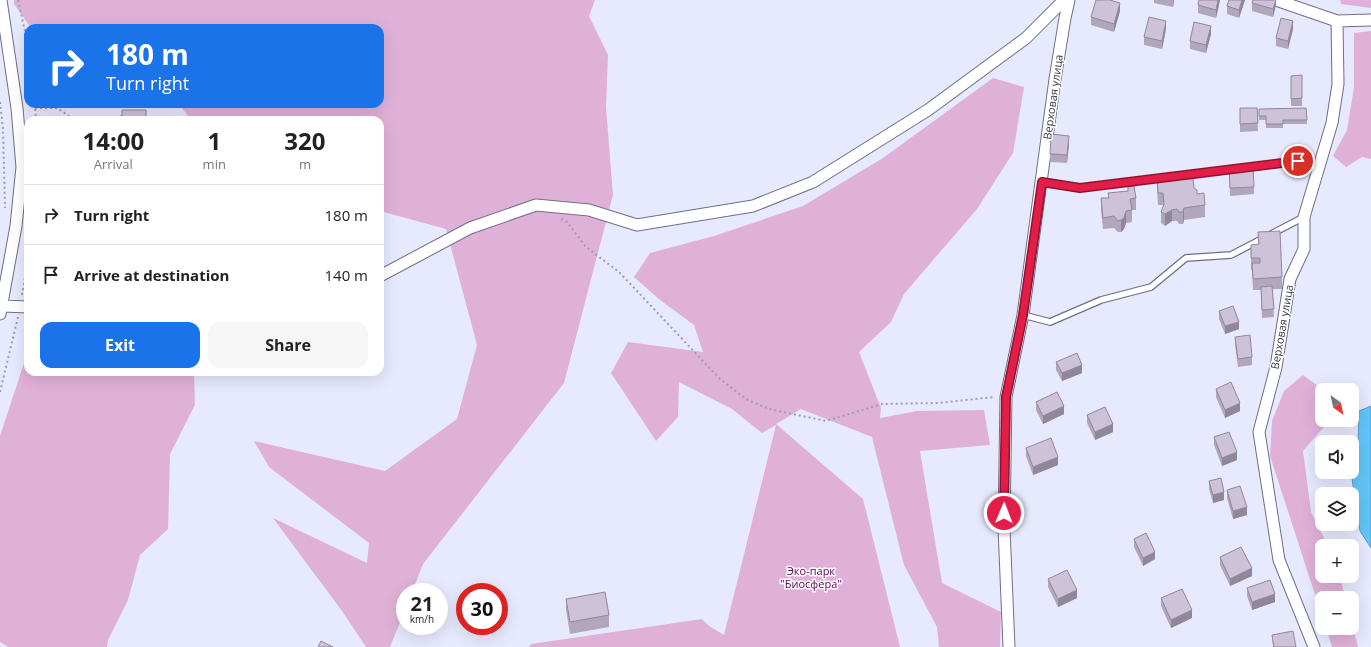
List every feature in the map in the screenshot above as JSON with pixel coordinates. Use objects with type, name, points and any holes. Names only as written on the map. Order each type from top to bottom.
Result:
[{"type":"street","points":[[1,0],[17,108],[22,167],[16,226],[1,309],[24,308]]},
{"type":"street","points":[[384,274],[470,228],[536,205],[590,210],[637,225],[753,206],[813,182],[928,110],[1026,38],[1064,0]]},
{"type":"street","name":"Верховая улица","points":[[1009,647],[1004,528],[1006,397],[1023,315],[1055,79],[1069,0]]},
{"type":"street","points":[[1276,0],[1337,21],[1371,20]]},
{"type":"street","name":"Верховая улица","points":[[1314,647],[1279,560],[1259,432],[1276,367],[1290,279],[1304,249],[1304,217],[1332,123],[1338,84],[1337,21]]},
{"type":"lane","points":[[1042,182],[1080,188],[1298,161]]},
{"type":"lane","points":[[1023,315],[1050,322],[1101,300],[1151,287],[1186,258],[1231,255],[1304,217]]},
{"type":"path","points":[[18,0],[24,27]]},
{"type":"path","points":[[0,102],[3,129],[5,211]]},
{"type":"path","points":[[36,116],[35,108],[57,108],[69,116]]},
{"type":"path","points":[[560,219],[567,222],[586,247],[619,272],[720,379],[746,399],[769,409],[826,422],[882,404],[938,403],[1006,397]]},
{"type":"path","points":[[0,392],[24,308]]},
{"type":"green space","points":[[14,0],[595,0],[589,16],[608,55],[606,107],[613,195],[564,383],[423,564],[416,583],[396,583],[396,632],[390,647],[366,647],[342,611],[273,518],[367,563],[369,543],[269,467],[254,441],[385,471],[457,419],[477,345],[446,229],[384,212],[384,116],[188,116],[182,108],[384,108],[384,24],[28,24],[14,4]]},
{"type":"green space","points":[[1340,0],[1371,0],[1371,8],[1341,4]]},
{"type":"green space","points":[[1371,31],[1371,159],[1362,157],[1346,167],[1333,156],[1347,130],[1354,87],[1354,33]]},
{"type":"green space","name":"Эко-парк \"Биосфера\"","points":[[993,78],[1024,87],[1013,153],[977,209],[904,294],[891,322],[859,352],[881,408],[880,418],[917,411],[984,410],[990,445],[920,451],[942,583],[1001,612],[1000,647],[939,647],[937,627],[904,565],[872,437],[801,409],[776,424],[863,499],[900,647],[529,647],[531,644],[702,619],[709,626],[724,635],[776,425],[762,433],[732,409],[679,382],[678,417],[656,441],[611,373],[628,342],[703,352],[694,325],[660,300],[634,277],[650,253],[714,236],[803,206],[883,158]]},
{"type":"green space","points":[[24,363],[24,376],[194,376],[195,405],[170,454],[168,529],[140,555],[128,600],[108,640],[107,647],[8,647],[0,642],[0,436]]},
{"type":"green space","points":[[1303,375],[1315,384],[1315,427],[1324,427],[1317,435],[1315,435],[1315,437],[1303,451],[1311,512],[1315,520],[1315,531],[1320,531],[1324,539],[1315,539],[1315,583],[1342,583],[1343,591],[1315,591],[1315,594],[1270,456],[1272,421],[1284,391]]},
{"type":"green space","points":[[1328,635],[1355,635],[1358,647],[1332,647]]},
{"type":"water","points":[[1371,406],[1371,548],[1360,531],[1359,487],[1353,487],[1352,479],[1359,479],[1359,411]]},
{"type":"building","points":[[1096,0],[1110,0],[1120,3],[1114,24],[1091,17]]},
{"type":"building","points":[[1199,0],[1218,0],[1216,10],[1198,5]]},
{"type":"building","points":[[1229,0],[1242,0],[1239,10],[1227,6]]},
{"type":"building","points":[[1253,0],[1276,0],[1273,9],[1252,3]]},
{"type":"building","points":[[1149,17],[1166,21],[1162,41],[1144,37]]},
{"type":"building","points":[[1281,18],[1293,21],[1288,41],[1276,38]]},
{"type":"building","points":[[1194,22],[1211,26],[1206,45],[1190,41]]},
{"type":"building","points":[[1302,75],[1302,98],[1291,99],[1291,76]]},
{"type":"building","points":[[1240,108],[1257,108],[1258,123],[1240,124]]},
{"type":"building","points":[[1306,108],[1307,120],[1283,120],[1283,124],[1266,124],[1266,116],[1259,116],[1259,109]]},
{"type":"building","points":[[122,110],[146,110],[146,116],[122,116]]},
{"type":"building","points":[[1051,134],[1069,136],[1067,155],[1050,154]]},
{"type":"building","points":[[1253,165],[1254,187],[1230,188],[1229,167]]},
{"type":"building","points":[[1181,173],[1182,179],[1193,178],[1194,188],[1197,190],[1197,194],[1204,193],[1205,205],[1184,208],[1183,212],[1179,212],[1177,209],[1172,210],[1165,214],[1161,212],[1164,204],[1163,193],[1158,193],[1157,178]]},
{"type":"building","points":[[1134,186],[1136,198],[1130,199],[1132,210],[1126,211],[1124,218],[1118,221],[1114,216],[1103,218],[1101,198],[1109,198],[1108,193],[1128,191],[1128,187]]},
{"type":"building","points":[[1280,231],[1282,277],[1253,279],[1252,263],[1260,263],[1260,258],[1251,258],[1251,245],[1259,244],[1258,232]]},
{"type":"building","points":[[1272,286],[1274,309],[1262,310],[1261,287]]},
{"type":"building","points":[[1233,306],[1239,322],[1225,326],[1219,311]]},
{"type":"building","points":[[1250,335],[1252,357],[1238,359],[1235,337]]},
{"type":"building","points":[[1077,353],[1082,365],[1062,373],[1056,362]]},
{"type":"building","points":[[1231,382],[1240,403],[1225,410],[1216,389]]},
{"type":"building","points":[[1057,392],[1064,406],[1043,416],[1036,402]]},
{"type":"building","points":[[1105,407],[1113,424],[1095,432],[1087,415]]},
{"type":"building","points":[[1229,432],[1237,452],[1222,458],[1214,437]]},
{"type":"building","points":[[1051,438],[1058,457],[1033,467],[1026,448]]},
{"type":"building","points":[[1221,478],[1224,492],[1213,495],[1209,481]]},
{"type":"building","points":[[1240,486],[1247,507],[1233,511],[1227,490]]},
{"type":"building","points":[[1146,533],[1155,552],[1143,558],[1134,539]]},
{"type":"building","points":[[1241,547],[1252,568],[1230,579],[1220,557]]},
{"type":"building","points":[[1067,570],[1077,590],[1058,599],[1048,579]]},
{"type":"building","points":[[1270,580],[1275,594],[1252,602],[1247,588]]},
{"type":"building","points":[[1182,589],[1192,610],[1171,620],[1161,598]]},
{"type":"building","points":[[605,592],[609,615],[570,622],[566,599]]},
{"type":"building","points":[[1293,631],[1296,647],[1274,647],[1272,635]]},
{"type":"building","points":[[321,641],[333,647],[318,647]]},
{"type":"route","points":[[1004,513],[1006,397],[1023,315],[1042,182],[1080,188],[1298,161]]}]
